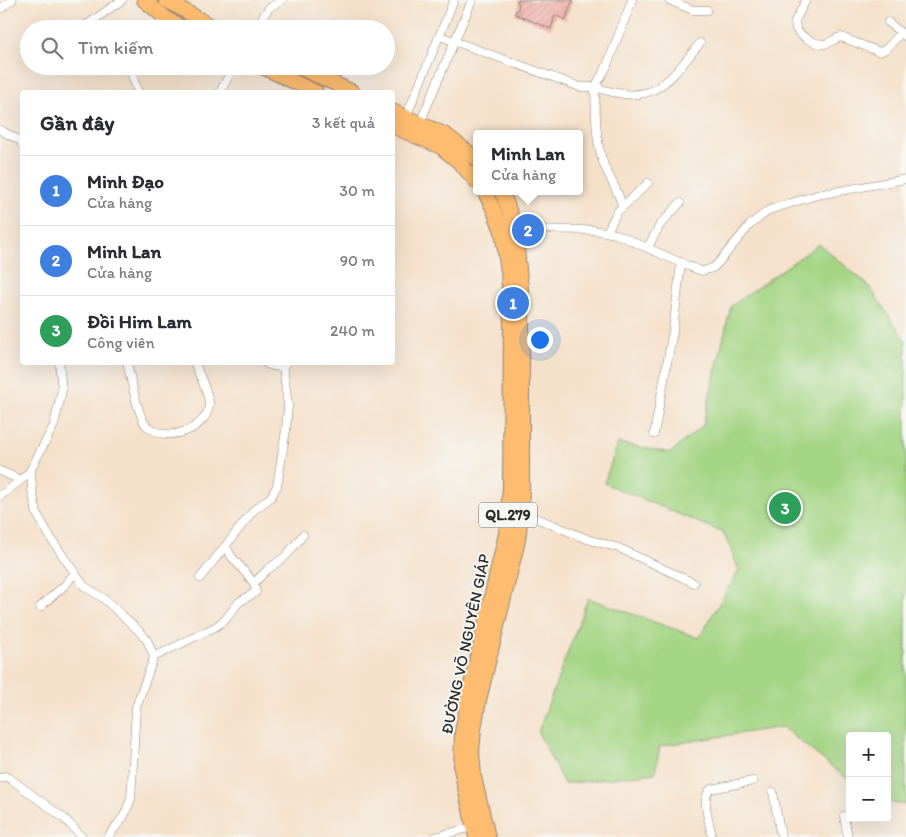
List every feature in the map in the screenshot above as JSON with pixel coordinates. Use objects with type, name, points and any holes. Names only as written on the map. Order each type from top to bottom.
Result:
[{"type":"highway","points":[[144,0],[167,19]]},
{"type":"highway","points":[[166,0],[200,20]]},
{"type":"highway","points":[[279,75],[312,90]]},
{"type":"highway","points":[[316,75],[349,90]]},
{"type":"highway","points":[[395,112],[446,135],[473,156]]},
{"type":"highway","points":[[395,127],[441,147],[458,161],[473,178]]},
{"type":"highway","name":"ĐƯỜNG VÕ NGUYÊN GIÁP","points":[[486,195],[508,230]]},
{"type":"highway","name":"ĐƯỜNG VÕ NGUYÊN GIÁP","points":[[488,837],[478,829],[461,769],[462,733],[469,693],[503,552],[515,513],[508,230],[507,204],[503,195]]},
{"type":"street","points":[[0,9],[12,0]]},
{"type":"street","points":[[94,20],[122,0]]},
{"type":"street","points":[[260,20],[269,8],[282,0]]},
{"type":"street","points":[[406,117],[454,0]]},
{"type":"street","points":[[420,123],[472,0]]},
{"type":"street","points":[[622,205],[604,164],[597,137],[595,87],[606,68],[632,0]]},
{"type":"street","points":[[669,0],[693,10],[707,10]]},
{"type":"street","points":[[806,0],[795,21],[796,29],[801,35],[821,44],[827,44],[841,37],[880,52],[904,35],[888,22]]},
{"type":"street","points":[[440,36],[580,87],[595,87],[628,95],[649,93],[655,90],[674,75],[700,43]]},
{"type":"street","points":[[132,75],[137,90]]},
{"type":"street","points":[[221,90],[229,75]]},
{"type":"street","points":[[0,130],[20,140]]},
{"type":"street","points":[[508,230],[583,230],[607,232],[623,236],[702,271],[713,268],[739,236],[756,219],[778,206],[817,195],[906,179]]},
{"type":"street","points":[[607,232],[615,214],[622,205],[648,183]]},
{"type":"street","points":[[648,247],[660,225],[680,203]]},
{"type":"street","points":[[654,434],[673,331],[681,262]]},
{"type":"street","points":[[59,365],[62,390],[54,425],[37,454],[31,470],[32,490],[37,514],[74,574],[84,586],[103,598],[137,629],[147,640],[154,657],[136,707],[131,799],[124,816],[108,837]]},
{"type":"street","points":[[128,365],[134,393],[145,424],[156,432],[170,436],[181,434],[192,428],[205,416],[209,403],[195,365]]},
{"type":"street","points":[[200,578],[254,510],[271,497],[277,486],[288,406],[284,365]]},
{"type":"street","points":[[0,496],[31,470]]},
{"type":"street","points":[[0,471],[21,480]]},
{"type":"street","points":[[515,513],[541,520],[587,539],[619,548],[694,583]]},
{"type":"street","points":[[254,583],[267,570],[286,556],[303,535]]},
{"type":"street","points":[[154,657],[215,627],[225,620],[239,602],[256,592],[254,583],[236,563],[226,546]]},
{"type":"street","points":[[40,607],[65,585],[74,574]]},
{"type":"street","points":[[2,775],[65,819],[82,837]]},
{"type":"street","points":[[712,837],[705,799],[707,792],[711,788],[753,780]]},
{"type":"street","points":[[773,792],[782,837]]},
{"type":"street","points":[[844,816],[848,837]]},
{"type":"street","points":[[435,837],[478,829]]},
{"type":"green space","points":[[819,244],[868,285],[906,341],[906,805],[891,803],[891,732],[846,732],[846,778],[782,727],[660,746],[655,773],[564,784],[538,732],[588,598],[699,638],[739,570],[724,533],[604,483],[618,443],[670,453],[703,425],[731,306]]},
{"type":"building","points":[[517,0],[573,0],[565,20],[555,15],[551,29],[515,14],[519,6]]},
{"type":"place","name":"Minh Lan","points":[[528,230]]},
{"type":"place","name":"Minh Đạo","points":[[513,303]]},
{"type":"place","name":"Đồi Him Lam","points":[[785,508]]}]
